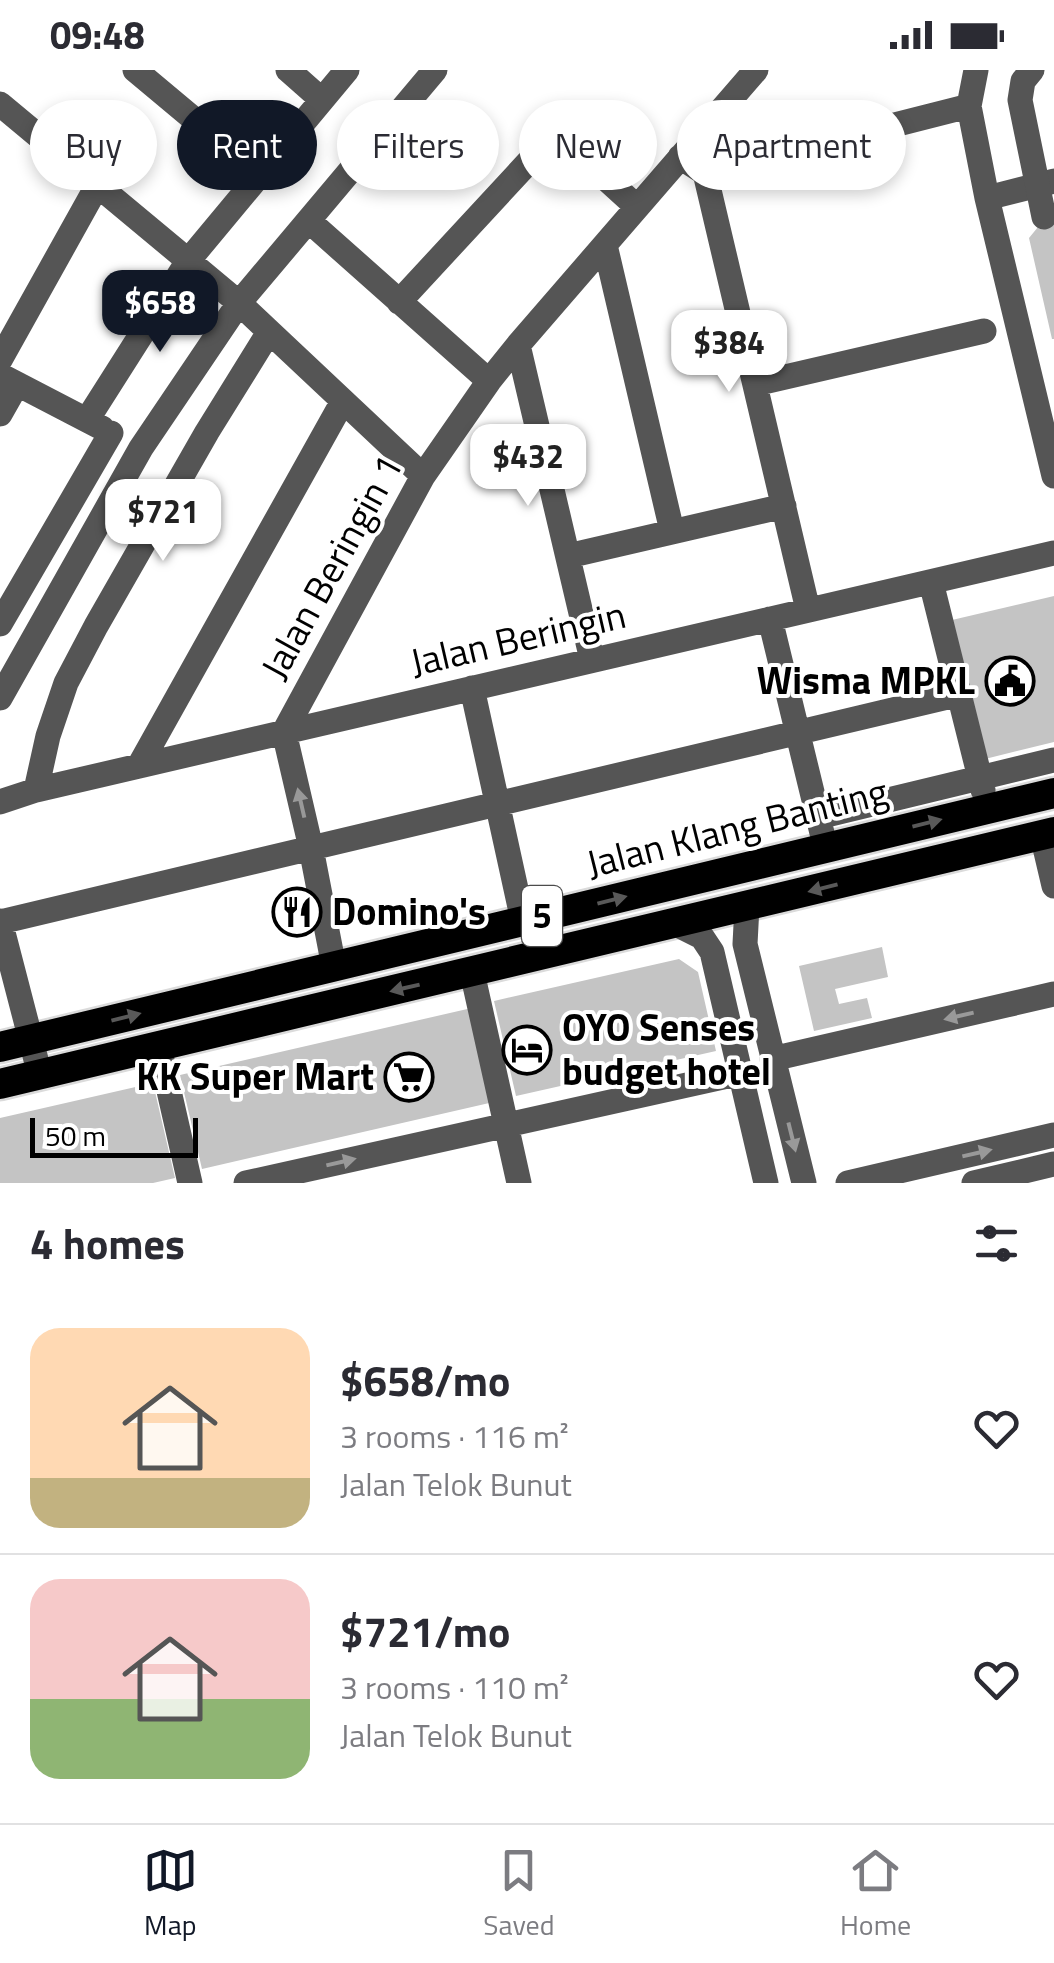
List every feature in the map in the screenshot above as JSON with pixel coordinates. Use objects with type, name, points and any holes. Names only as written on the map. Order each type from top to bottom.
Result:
[{"type":"highway","name":"Jalan Klang Banting","points":[[31,1040],[1054,792]]},
{"type":"highway","name":"Jalan Klang Banting","points":[[40,1074],[1048,834]]},
{"type":"highway","name":"5","points":[[0,1048],[31,1040]]},
{"type":"highway","name":"5","points":[[0,1084],[40,1074]]},
{"type":"street","points":[[135,70],[177,105]]},
{"type":"street","points":[[288,70],[322,100]]},
{"type":"street","points":[[87,420],[188,261],[347,70]]},
{"type":"street","points":[[0,698],[141,448],[239,304],[436,70]]},
{"type":"street","name":"Jalan Beringin 1","points":[[730,100],[756,70]]},
{"type":"street","points":[[976,70],[969,106],[986,198],[1054,476]]},
{"type":"street","points":[[1032,70],[1023,82],[1020,100],[1044,218]]},
{"type":"street","points":[[906,122],[969,106]]},
{"type":"street","points":[[2,111],[30,133]]},
{"type":"street","points":[[400,302],[548,141],[570,146],[637,208]]},
{"type":"street","name":"Jalan Beringin 1","points":[[284,732],[423,476],[518,345],[677,161]]},
{"type":"street","points":[[986,198],[1054,181]]},
{"type":"street","points":[[0,360],[95,190]]},
{"type":"street","points":[[102,190],[239,304],[423,476]]},
{"type":"street","points":[[709,190],[808,610]]},
{"type":"street","points":[[308,222],[489,381]]},
{"type":"street","points":[[605,245],[672,532]]},
{"type":"street","points":[[755,384],[984,331]]},
{"type":"street","points":[[36,790],[66,682],[207,432],[269,332]]},
{"type":"street","points":[[518,345],[592,660]]},
{"type":"street","points":[[0,414],[9,379],[141,448]]},
{"type":"street","points":[[139,766],[343,400]]},
{"type":"street","points":[[0,624],[9,588],[112,432]]},
{"type":"street","points":[[568,556],[784,506]]},
{"type":"street","name":"Jalan Beringin","points":[[0,802],[36,790],[1054,553]]},
{"type":"street","points":[[931,582],[987,808]]},
{"type":"street","points":[[9,588],[48,610]]},
{"type":"street","points":[[770,619],[826,848]]},
{"type":"street","points":[[472,688],[523,921]]},
{"type":"street","points":[[40,1074],[0,922],[960,694]]},
{"type":"street","points":[[284,732],[334,967]]},
{"type":"street","points":[[818,817],[1054,760]]},
{"type":"street","points":[[1048,834],[1054,886]]},
{"type":"street","points":[[748,906],[745,944],[804,1183]]},
{"type":"street","points":[[674,924],[702,937],[712,952],[766,1183]]},
{"type":"street","points":[[472,972],[520,1183]]},
{"type":"street","points":[[772,1060],[1054,994]]},
{"type":"street","points":[[159,1046],[190,1183]]},
{"type":"street","points":[[246,1183],[741,1073]]},
{"type":"street","points":[[848,1183],[925,1174],[1054,1135]]},
{"type":"street","points":[[974,1183],[1053,1167]]},
{"type":"building","points":[[1054,214],[1052,339],[1029,238],[1047,216]]},
{"type":"building","name":"Wisma MPKL","points":[[1054,596],[1054,742],[985,759],[952,620]]},
{"type":"building","points":[[882,947],[888,977],[835,989],[839,1004],[867,998],[872,1018],[814,1031],[799,966]]},
{"type":"building","points":[[679,959],[698,972],[716,1051],[516,1096],[494,1001]]},
{"type":"building","points":[[476,1007],[498,1101],[202,1169],[180,1075]]},
{"type":"building","points":[[153,1083],[175,1178],[153,1183],[0,1183],[0,1118]]},
{"type":"place","name":"Wisma MPKL","points":[[1010,681]]},
{"type":"place","name":"Domino's","points":[[297,912]]},
{"type":"place","name":"OYO Senses budget hotel","points":[[527,1050]]},
{"type":"place","name":"KK Super Mart","points":[[409,1077]]}]
